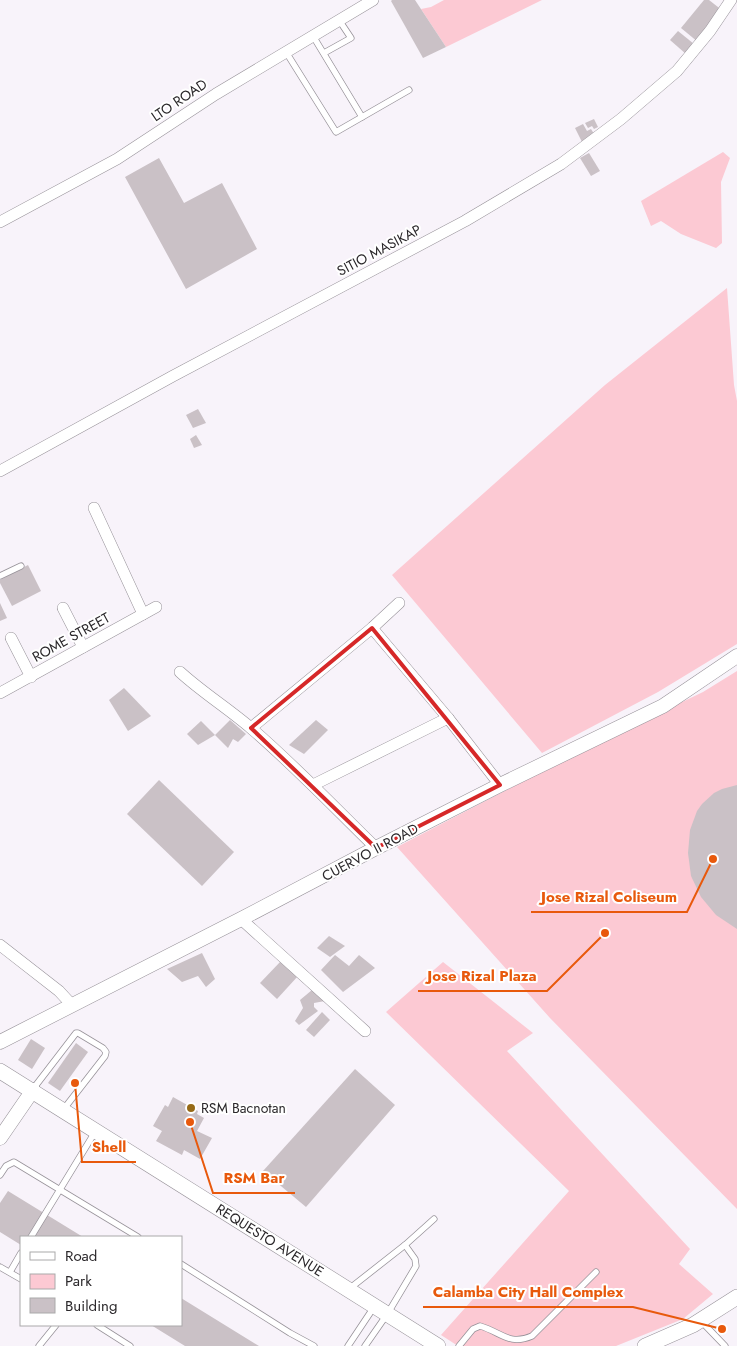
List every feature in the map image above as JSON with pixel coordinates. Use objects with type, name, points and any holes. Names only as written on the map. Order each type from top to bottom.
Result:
[{"type":"main road","name":"REQUESTO AVENUE","points":[[0,1071],[438,1346]]},
{"type":"main road","points":[[645,1346],[701,1321],[737,1297]]},
{"type":"street","name":"LTO ROAD","points":[[0,222],[117,159],[216,94],[374,0]]},
{"type":"street","name":"SITIO MASIKAP","points":[[0,471],[465,221],[561,164],[622,119],[677,71],[710,31],[731,0]]},
{"type":"street","points":[[94,508],[143,614]]},
{"type":"street","points":[[251,728],[372,628],[399,603]]},
{"type":"street","name":"ROME STREET","points":[[0,693],[156,607]]},
{"type":"street","points":[[63,608],[83,647]]},
{"type":"street","points":[[372,628],[448,718],[500,785]]},
{"type":"street","points":[[11,638],[30,677]]},
{"type":"street","name":"CUERVO II ROAD","points":[[0,1042],[500,785],[663,706],[737,656]]},
{"type":"street","points":[[180,672],[199,690],[251,728],[313,785],[376,848]]},
{"type":"street","points":[[313,785],[448,718]]},
{"type":"street","points":[[241,919],[365,1031]]},
{"type":"street","points":[[0,944],[71,1004]]},
{"type":"street","points":[[0,1138],[32,1090]]},
{"type":"lane","points":[[324,53],[350,38],[339,20]]},
{"type":"lane","points":[[313,36],[362,117]]},
{"type":"lane","points":[[286,52],[336,132],[409,90]]},
{"type":"lane","points":[[0,576],[21,566]]},
{"type":"lane","points":[[32,1090],[76,1033],[103,1048],[106,1052],[105,1056],[63,1110]]},
{"type":"lane","points":[[32,1236],[96,1130]]},
{"type":"lane","points":[[0,1175],[6,1166],[14,1162],[136,1236]]},
{"type":"lane","points":[[348,1290],[405,1245],[434,1219]]},
{"type":"lane","points":[[348,1346],[416,1266],[415,1259],[405,1245]]},
{"type":"lane","points":[[10,1272],[20,1256]]},
{"type":"lane","points":[[182,1265],[290,1333],[314,1346]]},
{"type":"lane","points":[[0,1267],[20,1278]]},
{"type":"lane","points":[[459,1346],[473,1329],[480,1326],[512,1342],[524,1344],[596,1272]]},
{"type":"lane","points":[[365,1346],[381,1309]]},
{"type":"lane","points":[[701,1321],[725,1346]]},
{"type":"lane","points":[[39,1346],[55,1326]]},
{"type":"lane","points":[[99,1326],[130,1346]]},
{"type":"highlighted area","points":[[372,628],[500,785],[376,848],[251,728]]},
{"type":"green space","points":[[444,0],[542,0],[446,47],[421,9],[431,7]]},
{"type":"green space","points":[[723,152],[730,158],[721,182],[722,243],[716,248],[681,234],[661,221],[651,226],[641,201]]},
{"type":"green space","points":[[727,288],[734,385],[737,401],[737,644],[658,692],[542,753],[392,575],[605,385]]},
{"type":"green space","points":[[737,671],[737,1209],[550,1018],[397,847],[591,746],[703,692]]},
{"type":"green space","points":[[443,962],[533,1033],[507,1051],[690,1249],[679,1264],[713,1294],[683,1319],[616,1346],[458,1346],[441,1335],[569,1191],[386,1012]]},
{"type":"building","points":[[392,0],[415,0],[446,47],[423,58]]},
{"type":"building","points":[[704,0],[709,0],[723,11],[698,42],[681,28]]},
{"type":"building","points":[[678,31],[694,44],[686,54],[670,40]]},
{"type":"building","points":[[594,119],[598,127],[594,129],[592,126],[588,128],[585,123]]},
{"type":"building","points":[[583,124],[587,131],[591,129],[596,137],[583,144],[575,128]]},
{"type":"building","points":[[589,153],[600,171],[591,176],[580,158]]},
{"type":"building","points":[[159,158],[184,203],[222,183],[257,249],[186,289],[125,177]]},
{"type":"building","points":[[198,409],[206,423],[193,428],[186,415]]},
{"type":"building","points":[[196,435],[202,445],[194,448],[190,439]]},
{"type":"building","points":[[28,565],[41,591],[12,606],[0,580]]},
{"type":"building","points":[[0,603],[7,618],[0,621]]},
{"type":"building","points":[[124,688],[151,716],[128,731],[109,700]]},
{"type":"building","points":[[230,720],[246,734],[238,742],[233,739],[228,748],[215,735]]},
{"type":"building","points":[[316,720],[328,730],[304,754],[289,745]]},
{"type":"building","points":[[201,721],[215,735],[198,745],[187,734]]},
{"type":"building","points":[[159,780],[234,852],[202,886],[127,814]]},
{"type":"building","points":[[737,785],[737,929],[716,915],[701,897],[691,876],[688,853],[690,830],[697,811],[702,804],[714,793]]},
{"type":"building","points":[[329,936],[345,946],[330,957],[317,948]]},
{"type":"building","points":[[202,953],[215,979],[206,987],[198,976],[182,982],[167,969]]},
{"type":"building","points":[[335,955],[349,966],[359,955],[375,968],[343,992],[321,970]]},
{"type":"building","points":[[281,961],[298,976],[277,999],[260,983]]},
{"type":"building","points":[[312,990],[325,1001],[314,1003],[314,1007],[318,1011],[299,1025],[295,1021],[303,1008],[300,1000]]},
{"type":"building","points":[[322,1012],[330,1020],[314,1037],[306,1030]]},
{"type":"building","points":[[31,1039],[45,1048],[32,1069],[18,1060]]},
{"type":"building","points":[[76,1043],[88,1052],[60,1091],[48,1083]]},
{"type":"building","points":[[355,1069],[395,1105],[306,1207],[263,1171]]},
{"type":"building","points":[[173,1097],[198,1111],[197,1114],[204,1118],[197,1131],[212,1138],[200,1159],[184,1150],[182,1155],[156,1141],[162,1131],[153,1126],[165,1105],[168,1107]]},
{"type":"building","points":[[8,1191],[81,1236],[20,1236],[20,1244],[0,1232],[0,1203]]},
{"type":"building","points":[[182,1299],[259,1346],[185,1346],[153,1326],[182,1326]]},
{"type":"place","name":"Jose Rizal Coliseum","points":[[713,859]]},
{"type":"place","name":"Jose Rizal Plaza","points":[[605,933]]},
{"type":"place","name":"Shell","points":[[75,1083]]},
{"type":"place","name":"RSM Bacnotan","points":[[191,1108]]},
{"type":"place","name":"RSM Bar","points":[[190,1122]]},
{"type":"place","name":"Calamba City Hall Complex","points":[[722,1329]]}]
